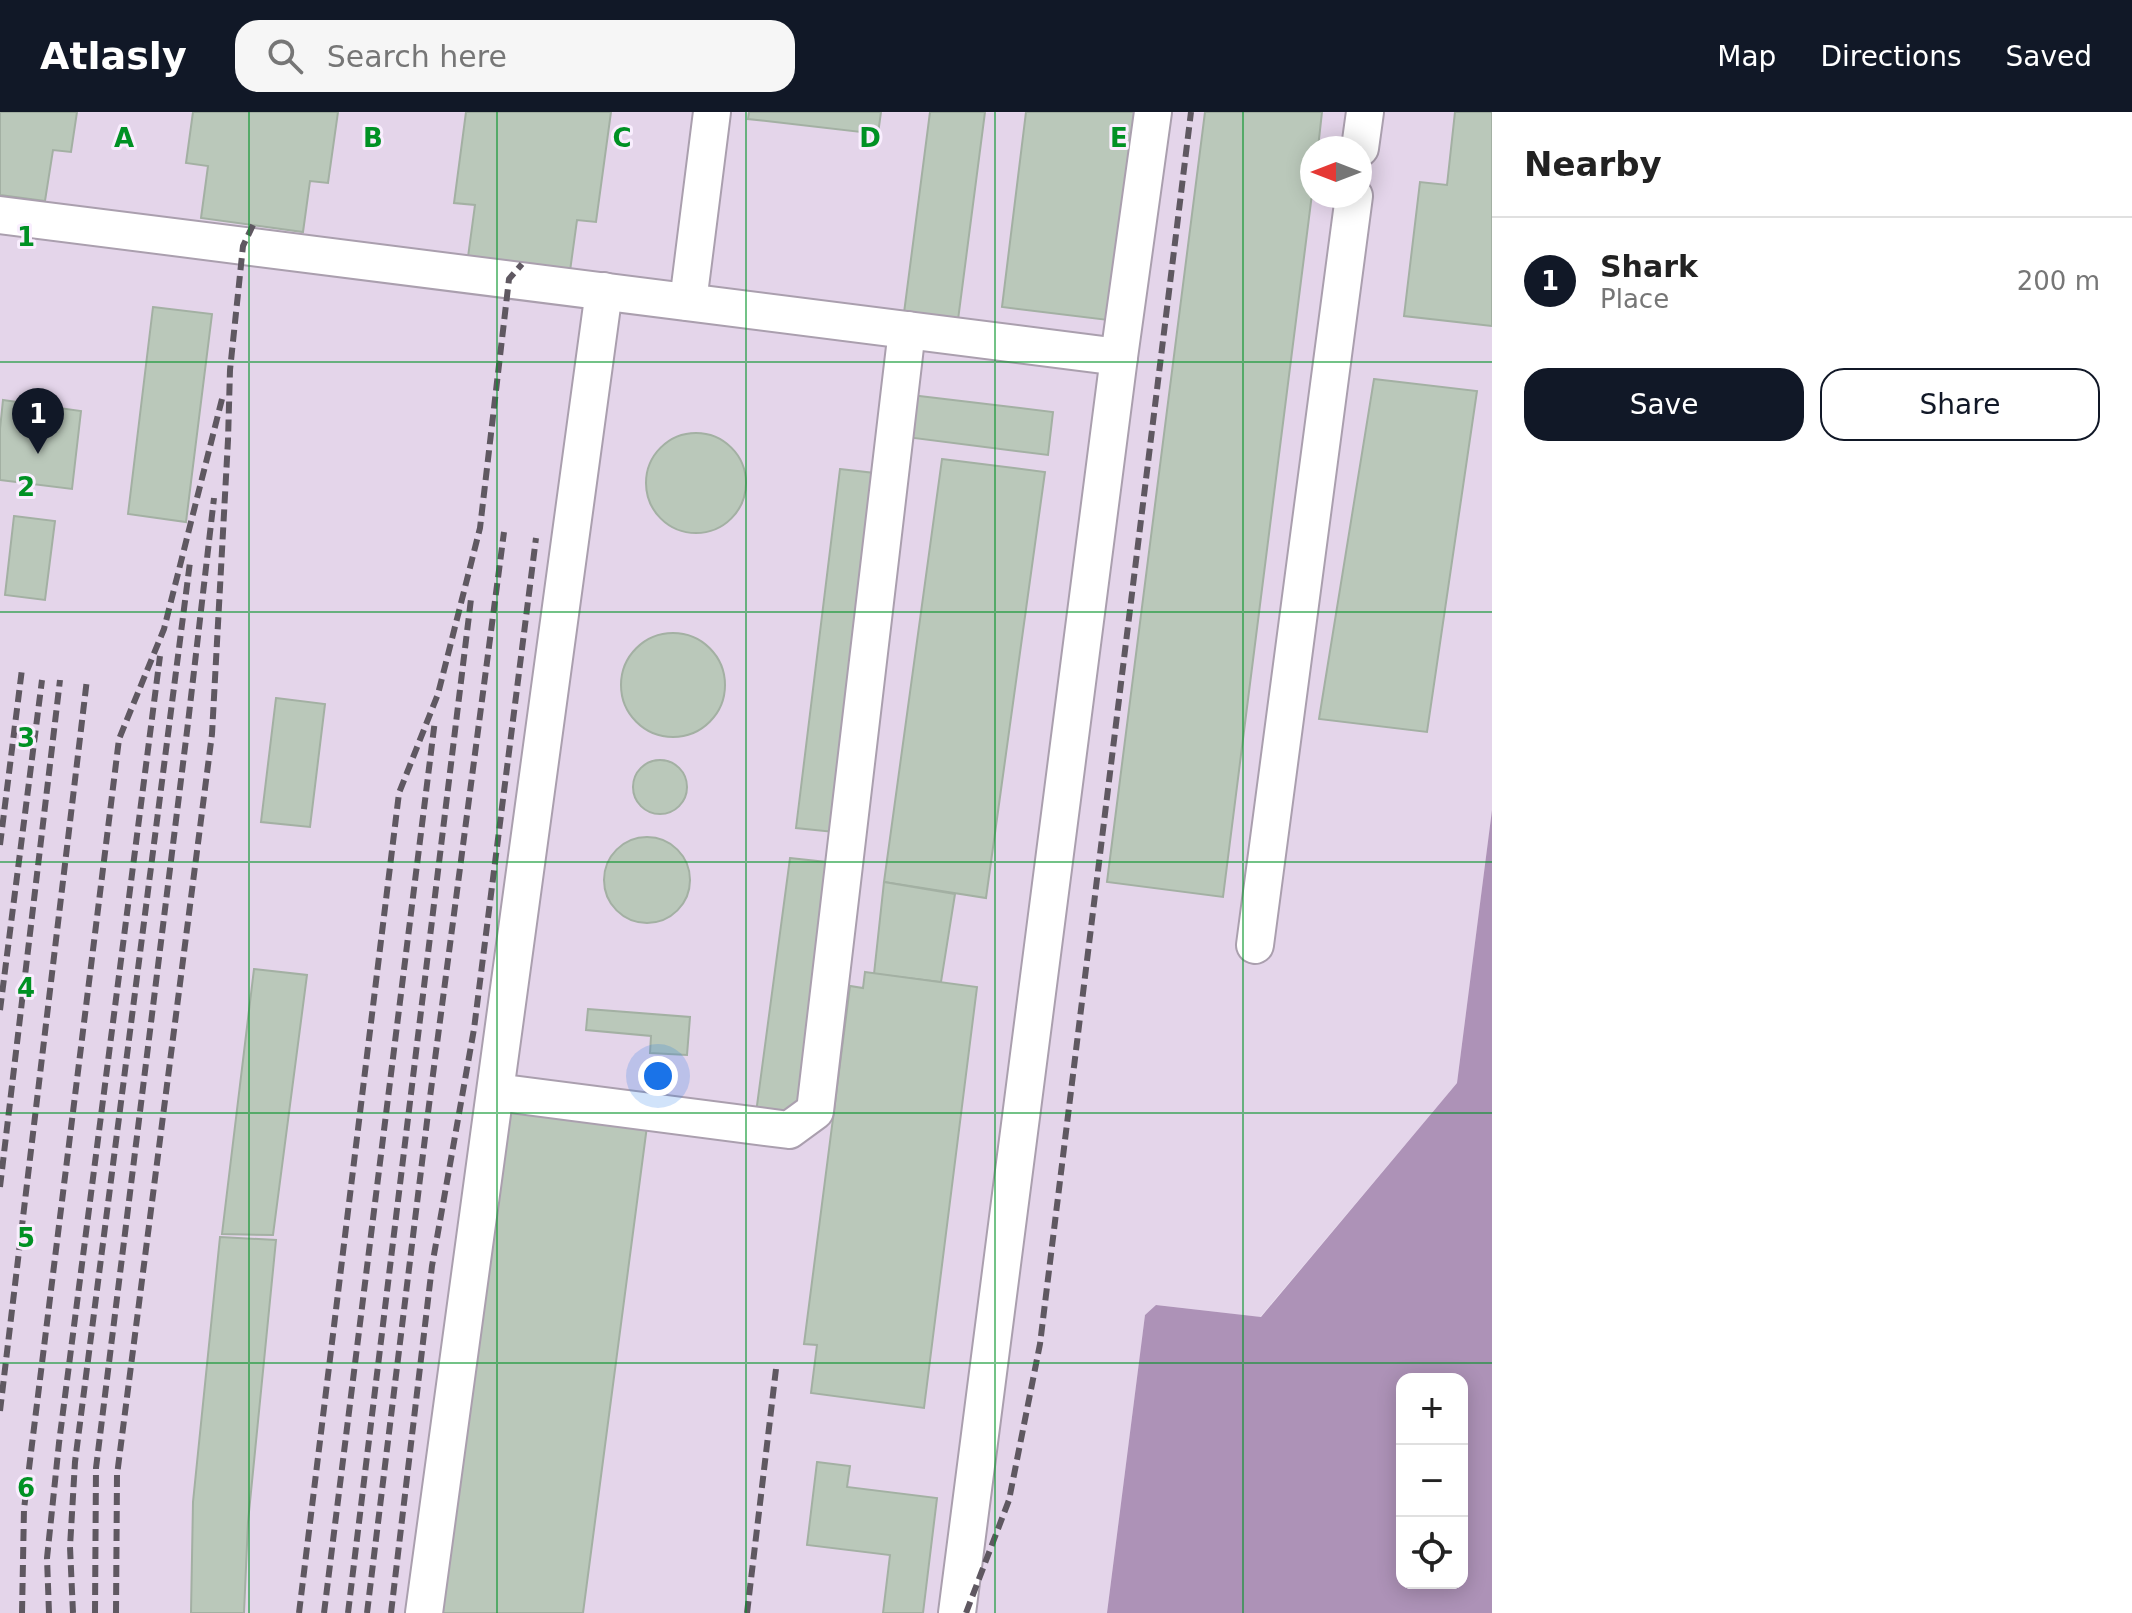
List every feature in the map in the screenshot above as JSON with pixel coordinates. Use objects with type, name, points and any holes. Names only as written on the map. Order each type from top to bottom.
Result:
[{"type":"lane","points":[[688,302],[712,112]]},
{"type":"lane","points":[[957,1613],[1153,112]]},
{"type":"lane","points":[[1362,136],[1365,112]]},
{"type":"lane","points":[[1255,945],[1352,208]]},
{"type":"lane","points":[[0,215],[1119,357]]},
{"type":"lane","points":[[424,1613],[604,291]]},
{"type":"lane","points":[[496,1092],[789,1130],[815,1111],[907,330]]},
{"type":"shaded area","points":[[0,112],[1492,112],[1492,810],[1457,1083],[1260,1317],[1157,1305],[1145,1315],[1107,1613],[0,1613]]},
{"type":"shaded area","points":[[1492,810],[1492,1613],[1107,1613],[1145,1315],[1156,1305],[1261,1317],[1457,1083]]},
{"type":"building","points":[[0,112],[77,112],[71,152],[53,150],[45,201],[0,195]]},
{"type":"building","points":[[193,112],[338,112],[328,183],[310,181],[303,232],[201,218],[208,166],[186,163]]},
{"type":"building","points":[[466,112],[611,112],[596,222],[577,220],[570,271],[468,257],[475,205],[454,203]]},
{"type":"building","points":[[749,112],[881,112],[878,134],[748,119]]},
{"type":"building","points":[[930,112],[985,112],[958,320],[904,313]]},
{"type":"building","points":[[1026,112],[1142,112],[1116,321],[1002,307]]},
{"type":"building","points":[[1205,112],[1322,112],[1319,136],[1300,136],[1300,208],[1310,208],[1223,897],[1107,882]]},
{"type":"building","points":[[1455,112],[1492,112],[1492,326],[1404,316],[1420,182],[1447,185]]},
{"type":"building","points":[[153,307],[212,314],[186,522],[128,514]]},
{"type":"building","points":[[1374,379],[1477,391],[1427,732],[1319,719]]},
{"type":"building","points":[[911,395],[1053,412],[1048,455],[906,437]]},
{"type":"building","points":[[3,400],[81,411],[72,489],[0,480]]},
{"type":"building","points":[[696,433],[715,437],[732,447],[742,464],[746,483],[742,502],[732,519],[715,529],[696,533],[677,529],[660,519],[650,502],[646,483],[650,464],[660,447],[677,437]]},
{"type":"building","points":[[942,459],[1045,472],[986,898],[884,882]]},
{"type":"building","points":[[840,469],[883,474],[834,832],[796,828]]},
{"type":"building","points":[[14,516],[55,521],[45,600],[5,595]]},
{"type":"building","points":[[673,633],[693,637],[710,648],[721,665],[725,685],[721,705],[710,722],[693,733],[673,737],[653,733],[636,722],[625,705],[621,685],[625,665],[636,648],[653,637]]},
{"type":"building","points":[[276,698],[325,704],[310,827],[261,822]]},
{"type":"building","points":[[660,760],[679,768],[687,787],[679,806],[660,814],[641,806],[633,787],[641,768]]},
{"type":"building","points":[[647,837],[671,844],[683,856],[690,880],[683,904],[671,916],[647,923],[623,916],[611,904],[604,880],[611,856],[623,844]]},
{"type":"building","points":[[790,858],[835,863],[798,1113],[756,1113]]},
{"type":"building","points":[[884,882],[955,894],[941,982],[874,974]]},
{"type":"building","points":[[254,969],[307,975],[273,1235],[222,1234]]},
{"type":"building","points":[[865,972],[977,987],[924,1408],[811,1393],[817,1345],[804,1344],[850,986],[863,988]]},
{"type":"building","points":[[588,1009],[690,1017],[687,1055],[650,1053],[651,1036],[586,1030]]},
{"type":"building","points":[[502,1107],[647,1126],[583,1613],[436,1613]]},
{"type":"building","points":[[220,1237],[276,1240],[248,1522],[244,1613],[191,1613],[193,1502]]},
{"type":"building","points":[[817,1462],[850,1466],[847,1487],[937,1498],[923,1613],[883,1613],[890,1555],[807,1545]]},
{"type":"railway","points":[[966,1613],[1009,1500],[1040,1344],[1191,112]]},
{"type":"railway","points":[[116,1613],[117,1475],[212,734],[230,370],[243,246],[253,225]]},
{"type":"railway","points":[[299,1613],[399,793],[438,694],[480,528],[509,279],[522,264]]},
{"type":"railway","points":[[22,1613],[24,1509],[119,739],[164,629],[222,399]]},
{"type":"railway","points":[[95,1613],[96,1468],[214,498]]},
{"type":"railway","points":[[367,1613],[504,532]]},
{"type":"railway","points":[[391,1613],[432,1266],[474,1029],[536,538]]},
{"type":"railway","points":[[73,1613],[70,1547],[75,1462],[190,562]]},
{"type":"railway","points":[[348,1613],[471,599]]},
{"type":"railway","points":[[49,1613],[47,1558],[59,1443],[160,656]]},
{"type":"railway","points":[[0,845],[22,669]]},
{"type":"railway","points":[[0,1411],[87,679]]},
{"type":"railway","points":[[0,1010],[42,680]]},
{"type":"railway","points":[[0,1187],[60,680]]},
{"type":"railway","points":[[324,1613],[435,720]]},
{"type":"railway","points":[[747,1613],[776,1369]]},
{"type":"place","name":"Shark","points":[[38,454]]}]
